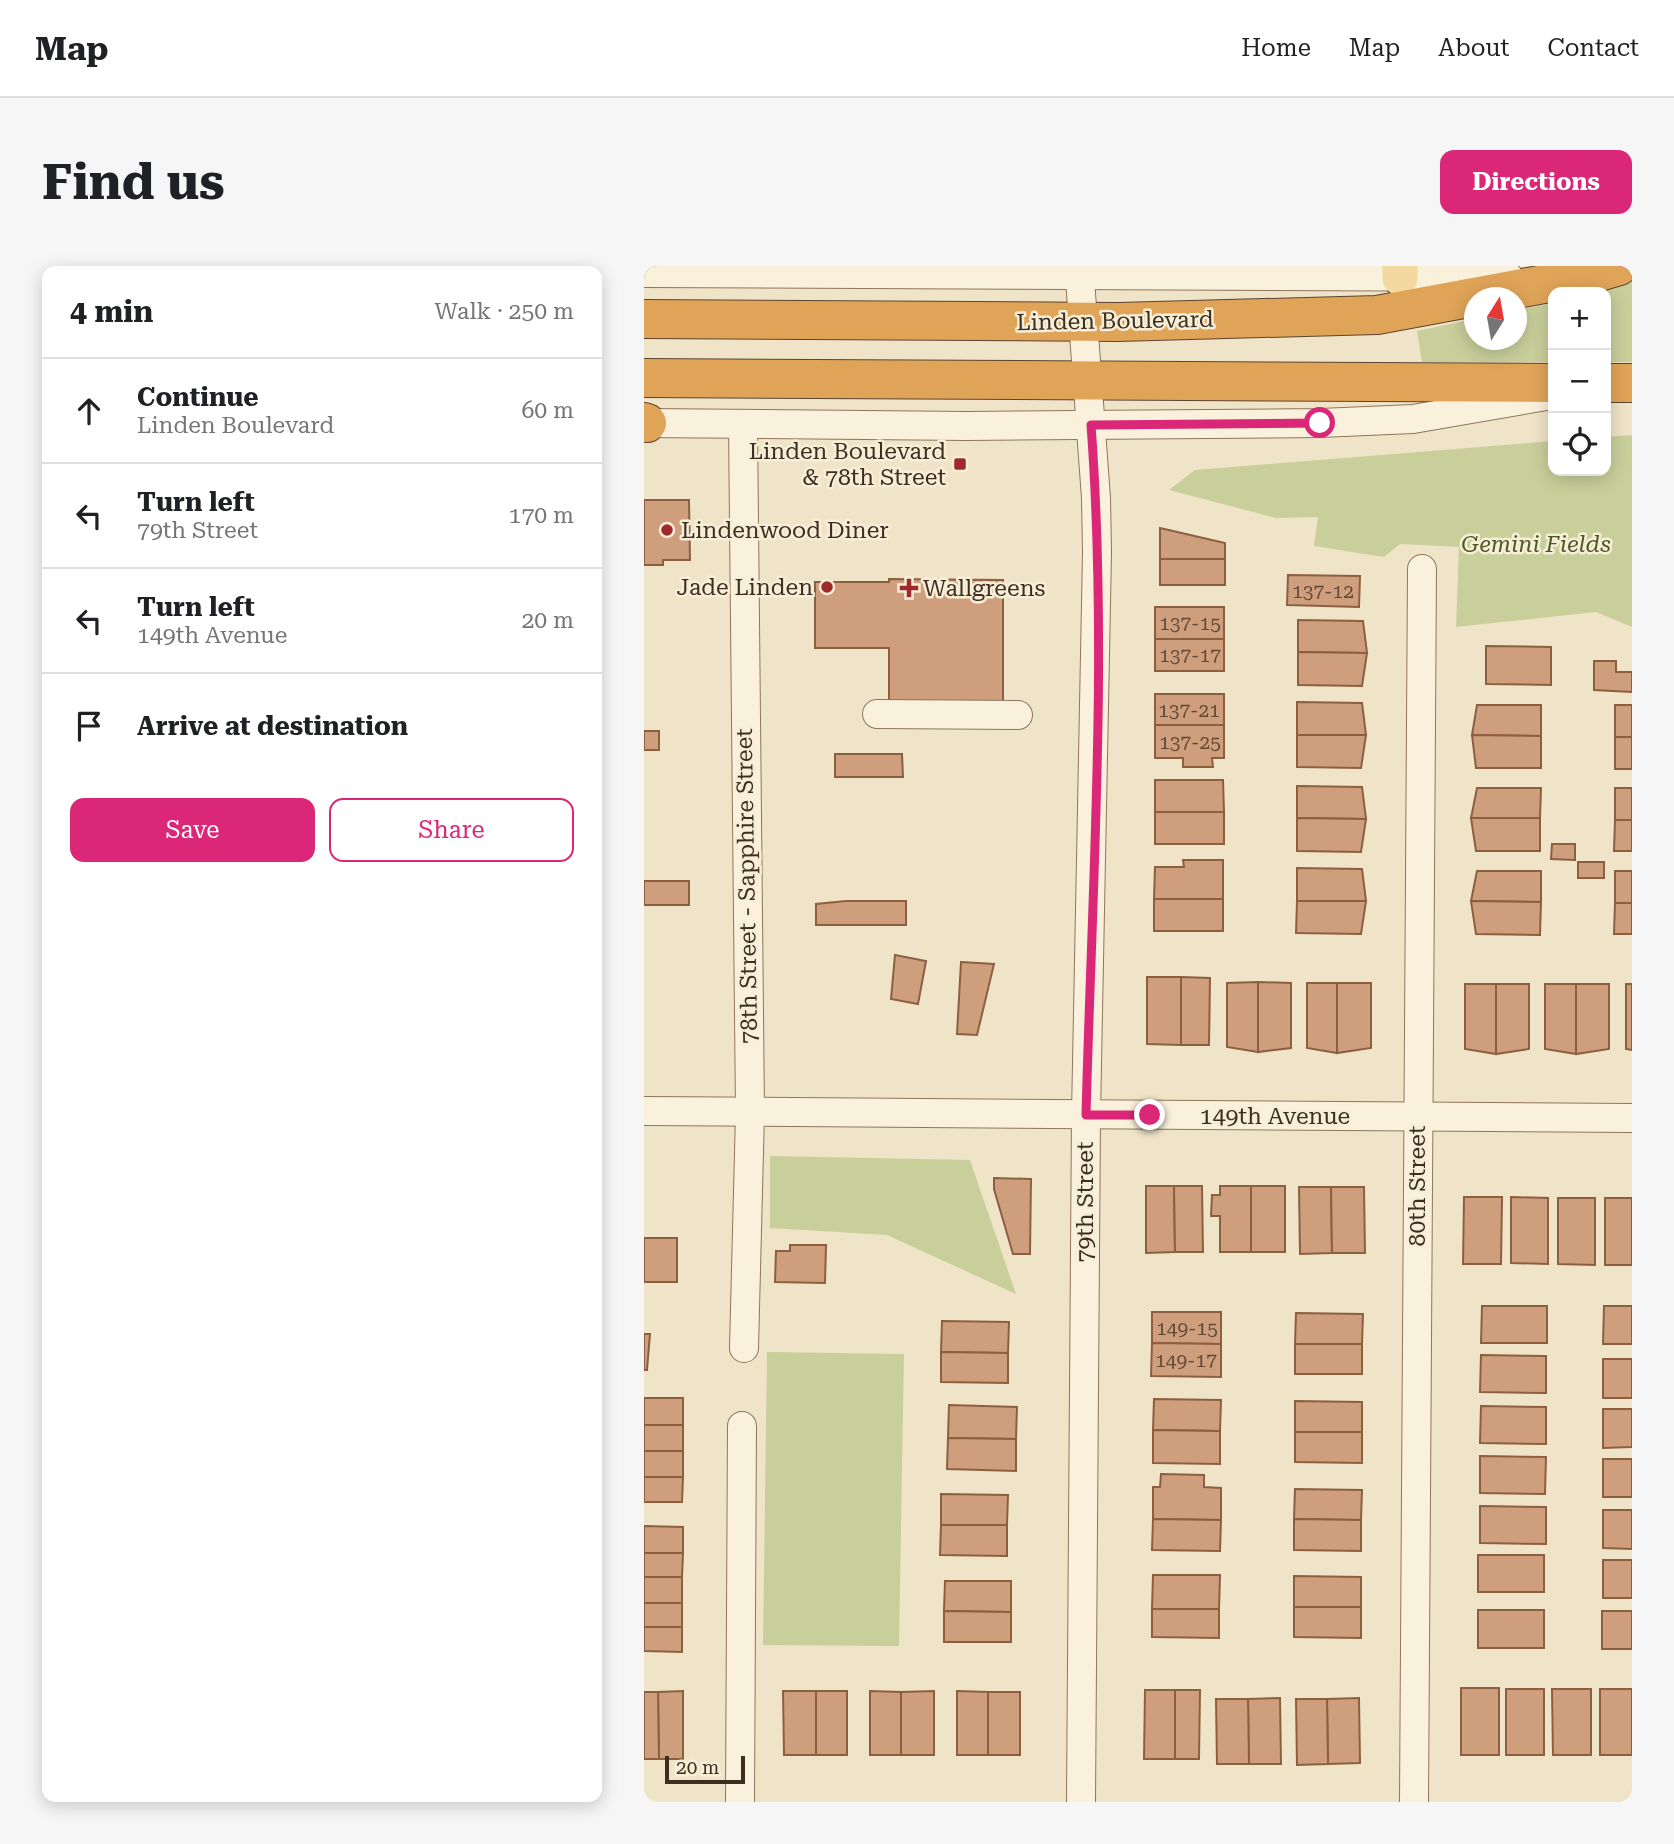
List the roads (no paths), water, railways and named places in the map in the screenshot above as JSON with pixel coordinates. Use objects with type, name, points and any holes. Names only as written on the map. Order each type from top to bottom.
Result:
[{"type":"highway","name":"Linden Boulevard","points":[[644,319],[1083,322],[1325,318],[1400,285],[1582,277],[1619,266]]},
{"type":"highway","points":[[644,378],[1548,383]]},
{"type":"street","name":"Linden Boulevard","points":[[644,272],[1079,271],[1400,285]]},
{"type":"street","name":"79th Street","points":[[1079,271],[1096,498],[1096,726],[1086,1115],[1081,1802]]},
{"type":"street","points":[[645,423],[1320,423],[1413,419],[1548,395]]},
{"type":"street","name":"78th Street - Sapphire Street","points":[[743,424],[750,1113],[744,1348]]},
{"type":"street","name":"80th Street","points":[[1414,1802],[1422,569]]},
{"type":"street","points":[[877,714],[1018,715]]},
{"type":"street","name":"149th Avenue","points":[[644,1111],[1632,1118]]},
{"type":"street","points":[[740,1802],[742,1426]]},
{"type":"place","name":"Linden Boulevard & 78th Street","points":[[960,464]]},
{"type":"place","name":"Lindenwood Diner","points":[[667,530]]},
{"type":"place","name":"Jade Linden","points":[[827,587]]},
{"type":"place","name":"Wallgreens","points":[[909,588]]},
{"type":"park label","name":"Gemini Fields","points":[[1536,544]]}]
